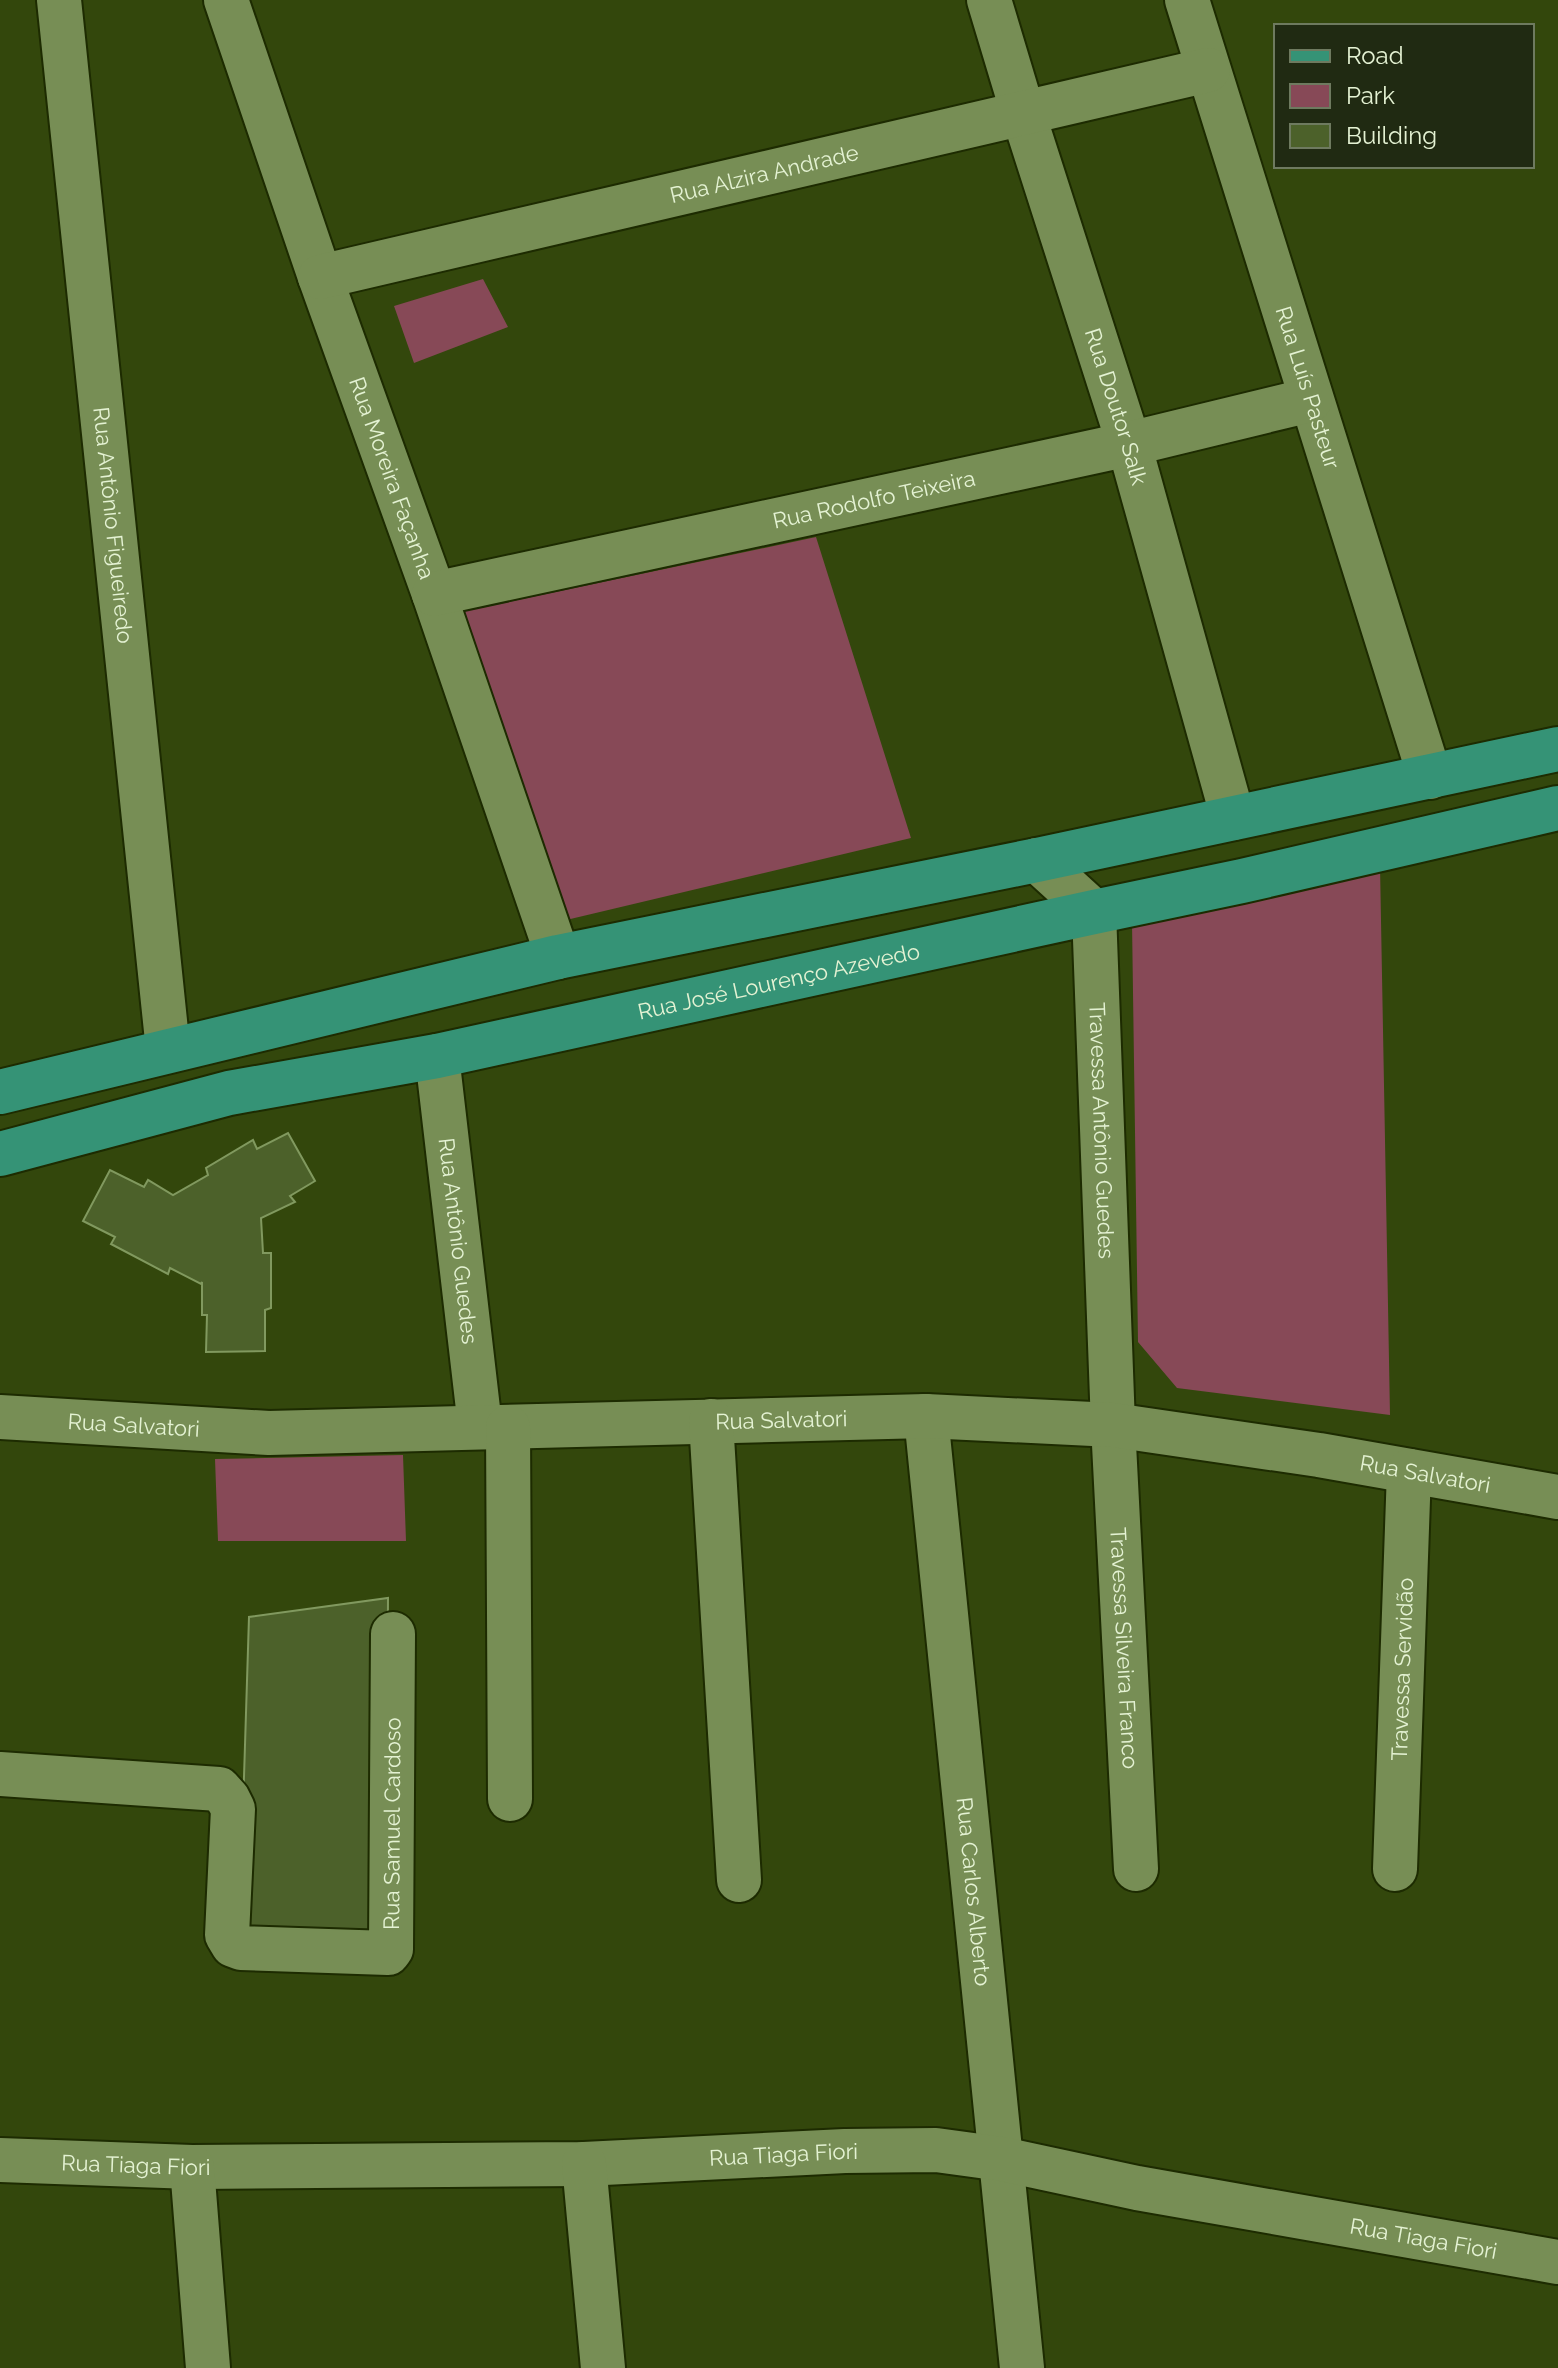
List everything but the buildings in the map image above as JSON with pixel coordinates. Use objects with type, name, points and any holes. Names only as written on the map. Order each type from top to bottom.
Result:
[{"type":"main road","points":[[0,1092],[558,957],[1037,860],[1558,749]]},
{"type":"main road","name":"Rua José Lourenço Azevedo","points":[[0,1154],[229,1093],[437,1056],[1242,881],[1558,808]]},
{"type":"street","name":"Rua Antônio Figueiredo","points":[[59,0],[168,1050]]},
{"type":"street","name":"Rua Moreira Façanha","points":[[226,0],[558,957]]},
{"type":"street","name":"Rua Doutor Salk","points":[[989,0],[1129,444],[1233,818]]},
{"type":"street","name":"Rua Luís Pasteur","points":[[1187,0],[1430,777]]},
{"type":"street","name":"Rua Alzira Andrade","points":[[320,277],[1208,70]]},
{"type":"street","name":"Rua Rodolfo Teixeira","points":[[434,594],[1129,444],[1310,400]]},
{"type":"street","points":[[1037,860],[1094,912]]},
{"type":"street","name":"Travessa Antônio Guedes","points":[[1094,912],[1113,1425]]},
{"type":"street","name":"Rua Antônio Guedes","points":[[437,1056],[494,1426],[510,1799]]},
{"type":"street","name":"Rua Salvatori","points":[[0,1417],[269,1433],[926,1416],[1113,1425],[1319,1455],[1558,1497]]},
{"type":"street","name":"Rua Carlos Alberto","points":[[926,1416],[1022,2368]]},
{"type":"street","points":[[711,1421],[739,1880]]},
{"type":"street","name":"Travessa Silveira Franco","points":[[1113,1425],[1136,1869]]},
{"type":"street","name":"Travessa Servidão","points":[[1395,1869],[1409,1471]]},
{"type":"street","name":"Rua Samuel Cardoso","points":[[0,1774],[219,1789],[233,1809],[227,1935],[233,1945],[241,1948],[388,1953],[391,1949],[393,1634]]},
{"type":"street","name":"Rua Tiaga Fiori","points":[[0,2160],[192,2167],[584,2164],[845,2151],[936,2150],[1002,2159],[1137,2188],[1558,2262]]},
{"type":"street","points":[[584,2164],[603,2368]]},
{"type":"street","points":[[192,2167],[208,2368]]},
{"type":"green space","points":[[483,279],[508,327],[414,363],[394,306]]},
{"type":"green space","points":[[816,537],[911,838],[562,921],[464,609]]},
{"type":"green space","points":[[1380,865],[1390,1415],[1177,1388],[1138,1342],[1132,922]]},
{"type":"green space","points":[[403,1455],[406,1541],[218,1541],[215,1459]]}]
